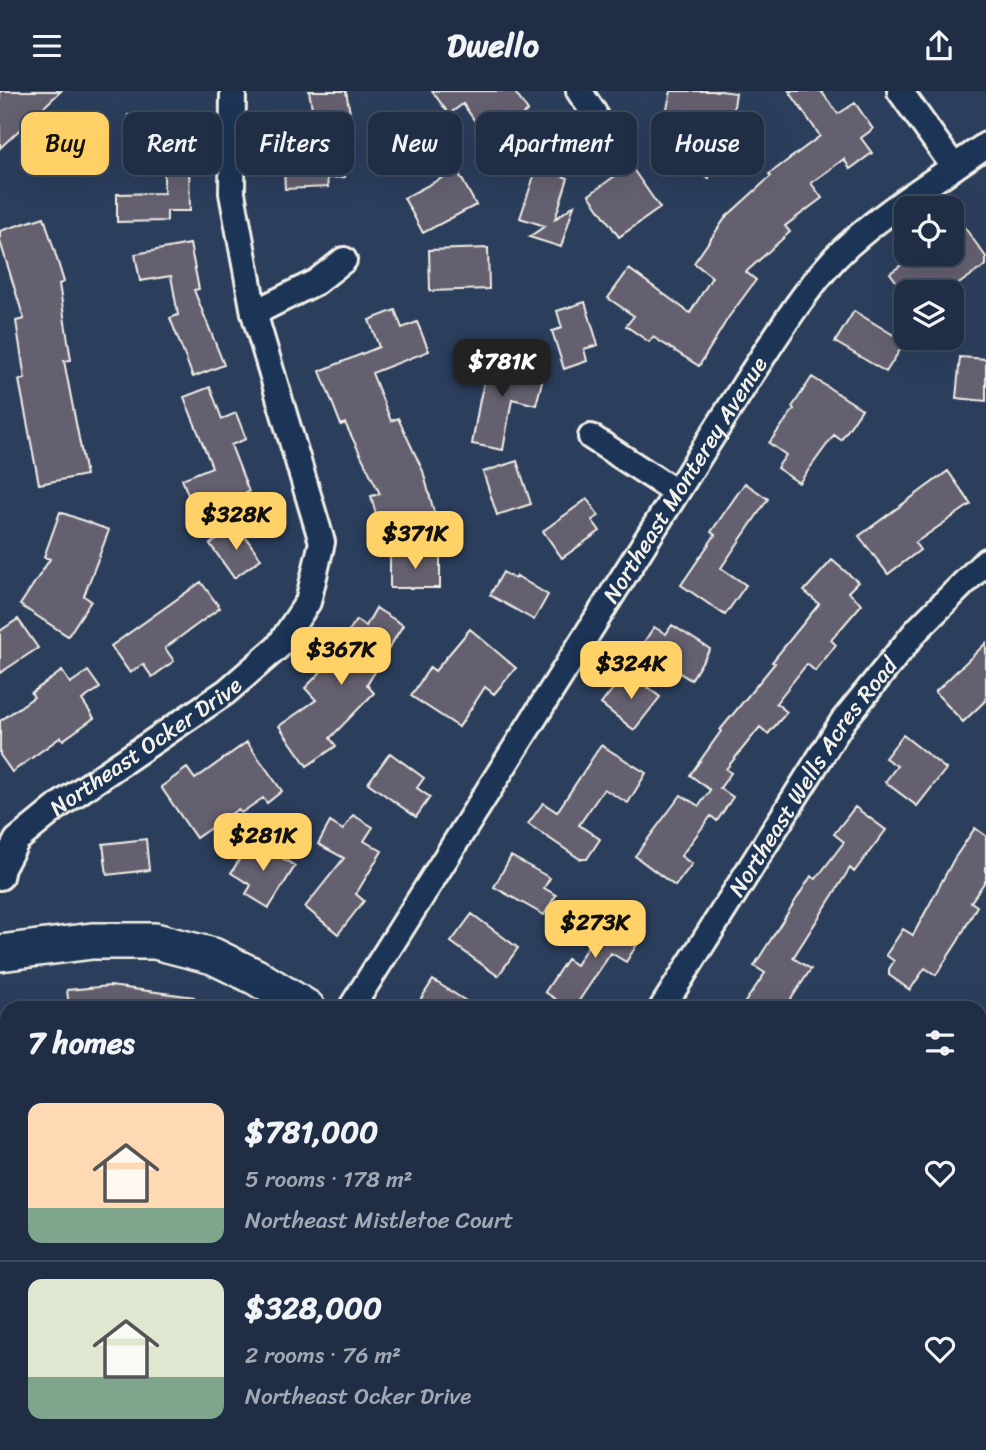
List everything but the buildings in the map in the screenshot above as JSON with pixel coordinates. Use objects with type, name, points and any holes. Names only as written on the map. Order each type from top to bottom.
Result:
[{"type":"street","name":"Northeast Ocker Drive","points":[[0,877],[17,840],[61,804],[226,692],[278,647],[308,601],[322,542],[254,313],[232,193],[233,91]]},
{"type":"street","points":[[579,91],[593,112]]},
{"type":"street","points":[[900,91],[954,167]]},
{"type":"street","name":"Northeast Monterey Avenue","points":[[355,1001],[806,291],[837,256],[876,223],[986,145]]},
{"type":"street","points":[[254,313],[316,282],[344,260]]},
{"type":"street","points":[[590,437],[676,492]]},
{"type":"street","name":"Northeast Wells Acres Road","points":[[666,1001],[843,721],[917,630],[986,561]]},
{"type":"street","points":[[0,953],[92,941],[155,941],[213,956],[256,977],[295,1001]]}]
